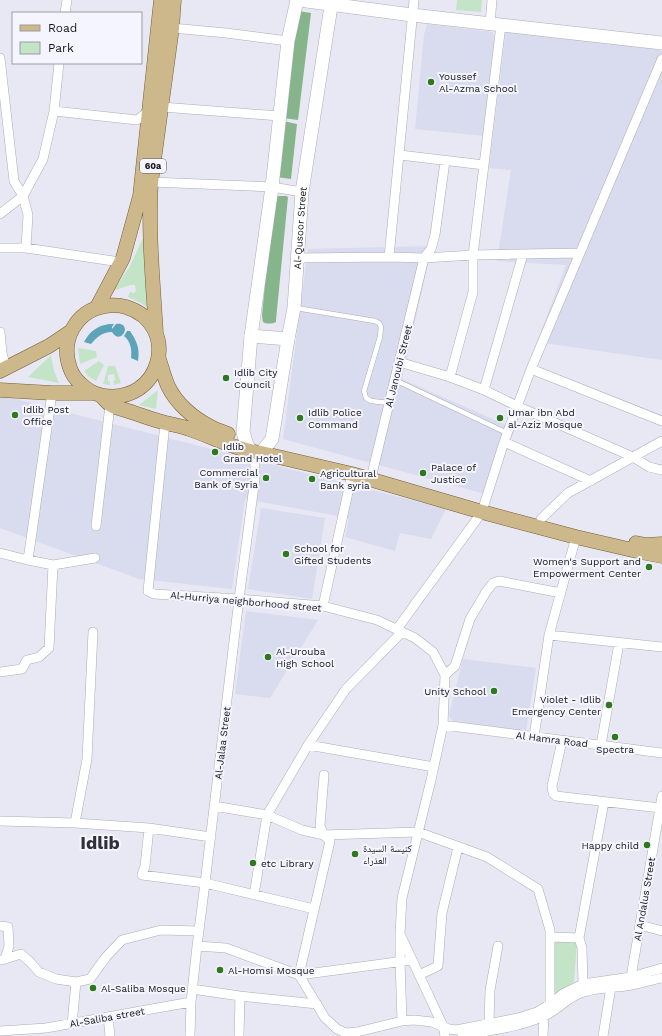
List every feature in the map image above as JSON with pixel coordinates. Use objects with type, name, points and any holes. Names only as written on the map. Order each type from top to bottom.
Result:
[{"type":"main road","name":"60a","points":[[156,333],[150,237],[150,204],[161,0]]},
{"type":"main road","name":"60a","points":[[97,307],[123,258],[140,196],[155,109],[172,28],[174,0]]},
{"type":"main road","points":[[3,369],[49,346],[70,332],[86,313],[97,307],[111,305],[125,306],[138,312],[148,321],[156,333],[159,346],[159,359],[168,386],[183,407],[210,427],[224,432],[256,449],[330,462],[576,537],[662,556]]},
{"type":"main road","points":[[70,332],[67,346],[67,360],[72,374],[81,385],[101,398],[166,423],[188,429],[220,441],[483,508],[541,519],[646,545],[662,544]]},
{"type":"main road","points":[[0,390],[101,398],[122,396],[136,391],[147,382],[155,370],[159,359]]},
{"type":"street","points":[[65,12],[67,0]]},
{"type":"street","points":[[256,449],[243,432],[251,336],[272,187],[288,41],[298,0],[332,2],[412,15],[662,44]]},
{"type":"street","points":[[389,257],[414,0]]},
{"type":"street","points":[[450,377],[473,292],[473,255],[484,165],[496,24],[492,0]]},
{"type":"street","name":"Al-Qusoor Street","points":[[256,449],[272,439],[294,308],[302,192],[332,2]]},
{"type":"street","points":[[172,28],[288,41]]},
{"type":"street","points":[[0,58],[14,181],[24,196],[28,215],[26,248]]},
{"type":"street","points":[[254,895],[267,815],[308,745],[346,689],[400,631],[483,508],[504,442],[531,369],[662,59]]},
{"type":"street","points":[[0,214],[24,196],[43,159],[54,112],[59,64]]},
{"type":"street","points":[[54,112],[137,120],[155,109],[279,116]]},
{"type":"street","points":[[400,155],[484,165]]},
{"type":"street","name":"Al Janoubi Street","points":[[372,474],[424,258],[431,249],[435,235],[445,161]]},
{"type":"street","points":[[151,182],[272,187],[302,192]]},
{"type":"street","points":[[0,248],[26,248],[120,262]]},
{"type":"street","points":[[298,258],[424,258],[473,255],[580,253]]},
{"type":"street","points":[[484,390],[523,254]]},
{"type":"street","points":[[0,332],[3,369]]},
{"type":"street","points":[[251,336],[288,339]]},
{"type":"street","points":[[399,362],[450,377],[484,390],[633,457],[649,467],[662,470]]},
{"type":"street","points":[[531,369],[662,421]]},
{"type":"street","points":[[28,560],[52,393]]},
{"type":"street","points":[[96,526],[101,398]]},
{"type":"street","name":"Al-Hurriya neighborhood street","points":[[166,423],[148,591],[154,594],[239,598],[323,606],[377,620],[415,638],[433,652],[445,675],[443,725],[402,898],[400,934],[402,1021]]},
{"type":"street","points":[[541,519],[568,493],[662,441]]},
{"type":"street","points":[[504,442],[591,481]]},
{"type":"street","name":"Al-Jalaa Street","points":[[190,1036],[192,989],[255,478],[256,449]]},
{"type":"street","points":[[323,606],[352,474]]},
{"type":"street","points":[[534,737],[549,635],[576,537]]},
{"type":"street","points":[[0,553],[53,565],[95,558]]},
{"type":"street","points":[[0,672],[22,669],[27,660],[39,657],[49,648],[53,565]]},
{"type":"street","points":[[445,675],[455,666],[470,619],[493,583],[499,581],[561,593]]},
{"type":"street","points":[[75,823],[87,759],[93,632]]},
{"type":"street","points":[[549,635],[662,647]]},
{"type":"street","points":[[601,745],[619,643]]},
{"type":"street","name":"Al Hamra Road","points":[[443,725],[662,753]]},
{"type":"street","points":[[562,741],[552,786],[553,793],[556,796],[660,808]]},
{"type":"street","points":[[308,745],[434,767]]},
{"type":"street","points":[[324,775],[320,826],[324,835],[330,841],[299,975],[325,1018],[337,1029],[346,1034],[402,1021],[414,1020],[432,1022],[449,1029],[456,1030],[518,1018],[537,1012],[564,993],[583,984],[631,977],[662,968]]},
{"type":"street","name":"Al Andalus Street","points":[[631,977],[662,796]]},
{"type":"street","points":[[583,984],[582,948],[579,938],[604,802]]},
{"type":"street","points":[[214,806],[267,815],[302,830],[324,835],[418,832],[487,857],[538,889],[550,930],[550,1004]]},
{"type":"street","points":[[0,821],[75,823],[149,828],[211,837]]},
{"type":"street","points":[[149,828],[145,866],[142,876],[205,883],[314,909]]},
{"type":"street","points":[[419,975],[438,966],[442,913],[458,847]]},
{"type":"street","points":[[640,925],[662,931]]},
{"type":"street","points":[[0,926],[8,927],[9,946],[2,959]]},
{"type":"street","points":[[2,959],[21,954],[39,972],[56,979],[76,982],[90,979],[106,957],[122,940],[161,930],[199,931]]},
{"type":"street","points":[[400,934],[443,1026],[445,1036]]},
{"type":"street","points":[[550,937],[579,938]]},
{"type":"street","points":[[197,946],[226,948],[299,975],[412,960]]},
{"type":"street","points":[[489,1023],[490,990],[498,946]]},
{"type":"street","points":[[462,1036],[510,1027],[544,1017],[574,995],[584,991],[633,985],[662,978]]},
{"type":"street","points":[[72,1024],[76,982]]},
{"type":"street","points":[[603,1036],[611,987]]},
{"type":"street","points":[[192,989],[316,1004]]},
{"type":"street","points":[[239,1036],[240,996]]},
{"type":"street","name":"Al-Saliba street","points":[[0,1031],[45,1032],[72,1024],[191,1002]]},
{"type":"street","points":[[108,1017],[110,1036]]},
{"type":"street","points":[[543,1036],[544,1017]]},
{"type":"lane","points":[[294,308],[375,321],[379,323],[381,327],[380,337],[364,392],[366,398],[371,401],[389,403]]},
{"type":"lane","points":[[395,380],[508,433]]},
{"type":"shaded area","points":[[427,24],[493,32],[495,47],[485,136],[415,129],[424,35]]},
{"type":"shaded area","points":[[506,30],[662,51],[662,360],[537,342],[566,265],[497,261],[511,170],[489,168]]},
{"type":"shaded area","points":[[432,246],[402,379],[515,429],[489,495],[283,439],[308,249]]},
{"type":"shaded area","points":[[0,395],[446,509],[431,539],[400,533],[395,551],[345,537],[349,518],[245,499],[232,589],[139,579],[0,528]]},
{"type":"shaded area","name":"School for Gifted Students","points":[[261,508],[325,518],[312,599],[248,589]]},
{"type":"shaded area","name":"Al-Urouba High School","points":[[246,611],[318,620],[270,698],[235,694]]},
{"type":"shaded area","name":"Unity School","points":[[463,659],[536,668],[526,731],[453,721],[449,715]]},
{"type":"green space","points":[[457,0],[482,0],[481,12],[456,10]]},
{"type":"green space","points":[[298,11],[311,13],[298,120],[283,118]]},
{"type":"green space","points":[[283,121],[297,124],[291,179],[276,177]]},
{"type":"green space","points":[[273,196],[288,197],[276,322],[269,324],[263,322],[262,316]]},
{"type":"green space","points":[[143,238],[151,310],[128,297],[130,292],[134,293],[136,291],[135,285],[130,285],[113,291],[129,268]]},
{"type":"green space","points":[[78,348],[96,351],[97,357],[80,364]]},
{"type":"green space","points":[[51,355],[54,371],[59,383],[28,377]]},
{"type":"green space","points":[[99,361],[104,365],[96,381],[88,376],[84,371]]},
{"type":"green space","points":[[108,366],[115,366],[121,383],[114,385],[114,374],[108,375],[110,385],[103,384]]},
{"type":"green space","points":[[158,390],[156,409],[139,405]]},
{"type":"green space","points":[[552,939],[577,941],[574,982],[551,997]]},
{"type":"water","points":[[109,324],[114,324],[112,329],[116,324],[122,325],[125,330],[123,335],[117,337],[112,332],[108,332],[100,335],[91,344],[84,342],[94,330]]},
{"type":"water","points":[[127,331],[130,331],[136,342],[139,353],[138,361],[131,358],[130,346],[124,336]]},
{"type":"place","name":"Youssef Al-Azma School","points":[[431,82]]},
{"type":"place","name":"Idlib City Council","points":[[226,378]]},
{"type":"place","name":"Idlib Post Office","points":[[15,415]]},
{"type":"place","name":"Idlib Police Command","points":[[300,418]]},
{"type":"place","name":"Umar ibn Abd al-Aziz Mosque","points":[[500,418]]},
{"type":"place","name":"Idlib Grand Hotel","points":[[215,452]]},
{"type":"place","name":"Palace of Justice","points":[[423,473]]},
{"type":"place","name":"Commercial Bank of Syria","points":[[266,478]]},
{"type":"place","name":"Agricultural Bank syria","points":[[312,479]]},
{"type":"place","name":"School for Gifted Students","points":[[286,554]]},
{"type":"place","name":"Women's Support and Empowerment Center","points":[[649,567]]},
{"type":"place","name":"Al-Urouba High School","points":[[268,657]]},
{"type":"place","name":"Unity School","points":[[494,691]]},
{"type":"place","name":"Violet - Idlib Emergency Center","points":[[609,705]]},
{"type":"place","name":"Spectra","points":[[615,737]]},
{"type":"place","name":"Happy child","points":[[647,845]]},
{"type":"place","name":"كنيسة السيدة العذراء","points":[[355,854]]},
{"type":"place","name":"etc Library","points":[[253,863]]},
{"type":"place","name":"Al-Homsi Mosque","points":[[220,970]]},
{"type":"place","name":"Al-Saliba Mosque","points":[[93,988]]},
{"type":"district","name":"Idlib","points":[[100,843]]}]
